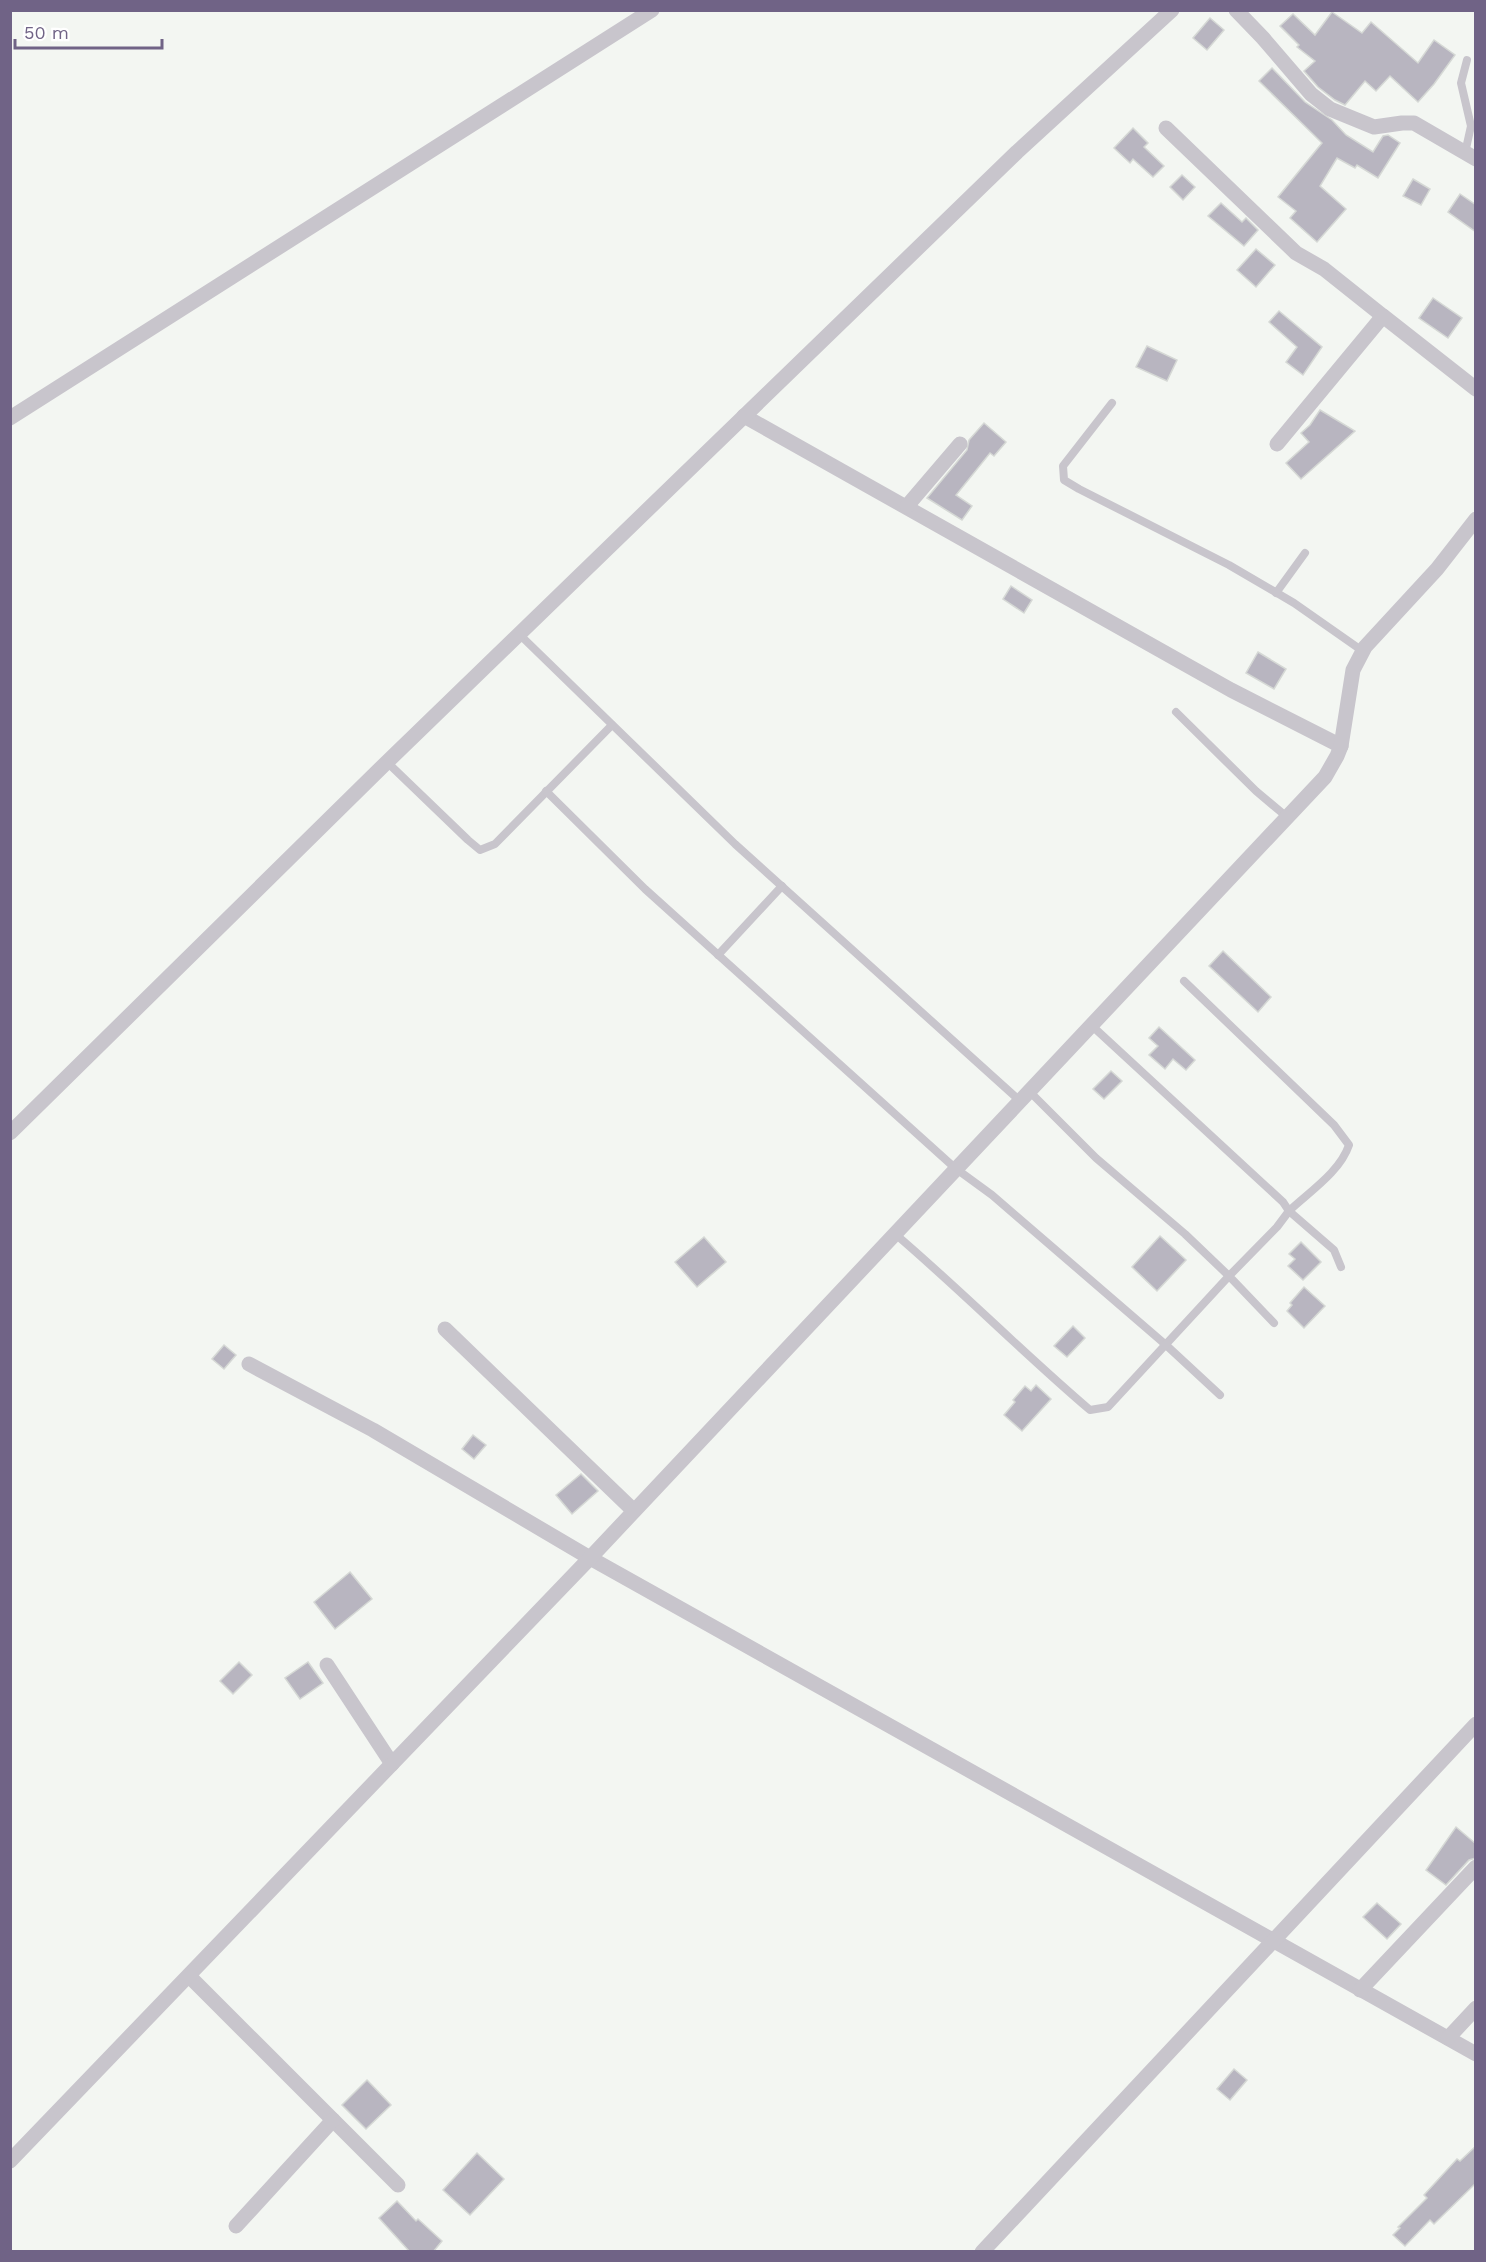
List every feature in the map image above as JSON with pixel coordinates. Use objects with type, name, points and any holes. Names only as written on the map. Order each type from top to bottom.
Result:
[{"type":"street","points":[[10,418],[652,10]]},
{"type":"street","points":[[10,1133],[387,762],[1017,152],[1172,10]]},
{"type":"street","points":[[1236,10],[1311,94],[1330,109],[1374,127],[1414,123],[1470,156]]},
{"type":"street","points":[[1166,128],[1296,253],[1324,269],[1476,389]]},
{"type":"street","points":[[1277,444],[1383,316]]},
{"type":"street","points":[[744,416],[1231,690],[1341,746]]},
{"type":"street","points":[[907,506],[960,444]]},
{"type":"street","points":[[10,2161],[590,1558],[1090,1024],[1325,777],[1341,746],[1353,670],[1365,648],[1437,569],[1476,519]]},
{"type":"street","points":[[445,1329],[633,1510]]},
{"type":"street","points":[[249,1364],[373,1430],[590,1558],[1476,2054]]},
{"type":"street","points":[[327,1665],[392,1764]]},
{"type":"street","points":[[982,2252],[1476,1724]]},
{"type":"street","points":[[1360,1990],[1476,1867]]},
{"type":"street","points":[[189,1976],[398,2185]]},
{"type":"street","points":[[1448,2038],[1476,2008]]},
{"type":"street","points":[[236,2226],[333,2120]]},
{"type":"lane","points":[[1467,60],[1461,83],[1471,126],[1470,156]]},
{"type":"lane","points":[[1112,403],[1063,466],[1064,480],[1229,565],[1276,593],[1364,652]]},
{"type":"lane","points":[[1276,593],[1305,553]]},
{"type":"lane","points":[[519,634],[735,844],[1185,1234],[1274,1323]]},
{"type":"lane","points":[[1176,712],[1256,791],[1287,817]]},
{"type":"lane","points":[[387,762],[480,850],[495,844],[612,725]]},
{"type":"lane","points":[[546,791],[645,889],[955,1168],[992,1195],[1166,1345],[1220,1395]]},
{"type":"lane","points":[[718,955],[782,886]]},
{"type":"lane","points":[[894,1233],[979,1307],[1056,1382],[1090,1410],[1108,1407],[1277,1227],[1288,1211],[1346,1156],[1349,1144],[1334,1125],[1184,981]]},
{"type":"lane","points":[[1090,1024],[1283,1202],[1288,1211],[1334,1250],[1341,1268]]},
{"type":"building","points":[[1332,12],[1362,33],[1371,22],[1418,63],[1434,40],[1455,55],[1418,102],[1390,76],[1376,91],[1365,81],[1345,105],[1318,87],[1304,71],[1315,61],[1297,47],[1299,45],[1280,26],[1293,14],[1315,35]]},
{"type":"building","points":[[1210,18],[1224,30],[1207,50],[1193,38]]},
{"type":"building","points":[[1272,68],[1305,102],[1332,120],[1346,135],[1373,152],[1383,136],[1388,135],[1400,143],[1378,178],[1357,165],[1355,168],[1337,158],[1320,186],[1346,209],[1317,242],[1290,218],[1296,211],[1278,197],[1322,143],[1259,81]]},
{"type":"building","points":[[1133,128],[1148,143],[1144,147],[1164,166],[1153,177],[1133,159],[1130,163],[1114,148]]},
{"type":"building","points":[[1182,175],[1195,187],[1183,200],[1170,187]]},
{"type":"building","points":[[1413,179],[1430,189],[1421,205],[1403,196]]},
{"type":"building","points":[[1460,194],[1476,205],[1476,232],[1448,212]]},
{"type":"building","points":[[1221,203],[1242,222],[1246,218],[1258,230],[1244,246],[1208,216]]},
{"type":"building","points":[[1256,249],[1275,265],[1256,287],[1237,270]]},
{"type":"building","points":[[1433,298],[1462,318],[1448,338],[1419,318]]},
{"type":"building","points":[[1279,311],[1322,347],[1303,375],[1286,362],[1297,347],[1269,322]]},
{"type":"building","points":[[1147,346],[1177,360],[1167,381],[1136,367]]},
{"type":"building","points":[[1320,410],[1355,431],[1301,479],[1286,463],[1309,442],[1301,433],[1310,425]]},
{"type":"building","points":[[984,423],[1006,442],[994,456],[990,453],[956,495],[972,506],[962,520],[927,498],[967,450],[969,440]]},
{"type":"building","points":[[1011,586],[1032,600],[1024,613],[1003,599]]},
{"type":"building","points":[[1258,652],[1286,669],[1274,689],[1246,673]]},
{"type":"building","points":[[1223,951],[1271,997],[1258,1012],[1209,966]]},
{"type":"building","points":[[1159,1027],[1195,1060],[1186,1070],[1173,1059],[1165,1069],[1149,1055],[1158,1046],[1149,1038]]},
{"type":"building","points":[[1111,1071],[1122,1081],[1104,1099],[1093,1089]]},
{"type":"building","points":[[1160,1236],[1186,1260],[1157,1291],[1132,1267]]},
{"type":"building","points":[[704,1237],[726,1262],[697,1287],[675,1262]]},
{"type":"building","points":[[1301,1242],[1321,1262],[1303,1280],[1288,1266],[1295,1259],[1289,1254]]},
{"type":"building","points":[[1304,1287],[1325,1306],[1304,1328],[1287,1311],[1292,1305],[1290,1303]]},
{"type":"building","points":[[1073,1326],[1085,1338],[1067,1357],[1054,1346]]},
{"type":"building","points":[[224,1345],[236,1355],[224,1369],[212,1359]]},
{"type":"building","points":[[1036,1385],[1051,1399],[1022,1431],[1004,1415],[1025,1386],[1031,1391]]},
{"type":"building","points":[[473,1435],[486,1445],[474,1459],[462,1449]]},
{"type":"building","points":[[581,1474],[598,1491],[572,1514],[556,1495]]},
{"type":"building","points":[[350,1572],[372,1599],[335,1629],[314,1602]]},
{"type":"building","points":[[239,1662],[252,1675],[233,1694],[220,1681]]},
{"type":"building","points":[[308,1662],[323,1683],[300,1699],[285,1678]]},
{"type":"building","points":[[1456,1827],[1476,1844],[1476,1858],[1469,1860],[1446,1885],[1426,1870]]},
{"type":"building","points":[[1377,1903],[1401,1924],[1387,1939],[1363,1917]]},
{"type":"building","points":[[1234,2069],[1247,2080],[1230,2100],[1217,2089]]},
{"type":"building","points":[[367,2080],[391,2105],[366,2129],[342,2105]]},
{"type":"building","points":[[1476,2146],[1476,2183],[1434,2224],[1430,2220],[1405,2246],[1393,2235],[1400,2228],[1398,2227],[1427,2198],[1424,2195],[1457,2159],[1460,2161]]},
{"type":"building","points":[[477,2153],[504,2179],[470,2215],[443,2190]]},
{"type":"building","points":[[397,2201],[416,2221],[418,2219],[442,2241],[433,2252],[410,2252],[379,2218]]}]
